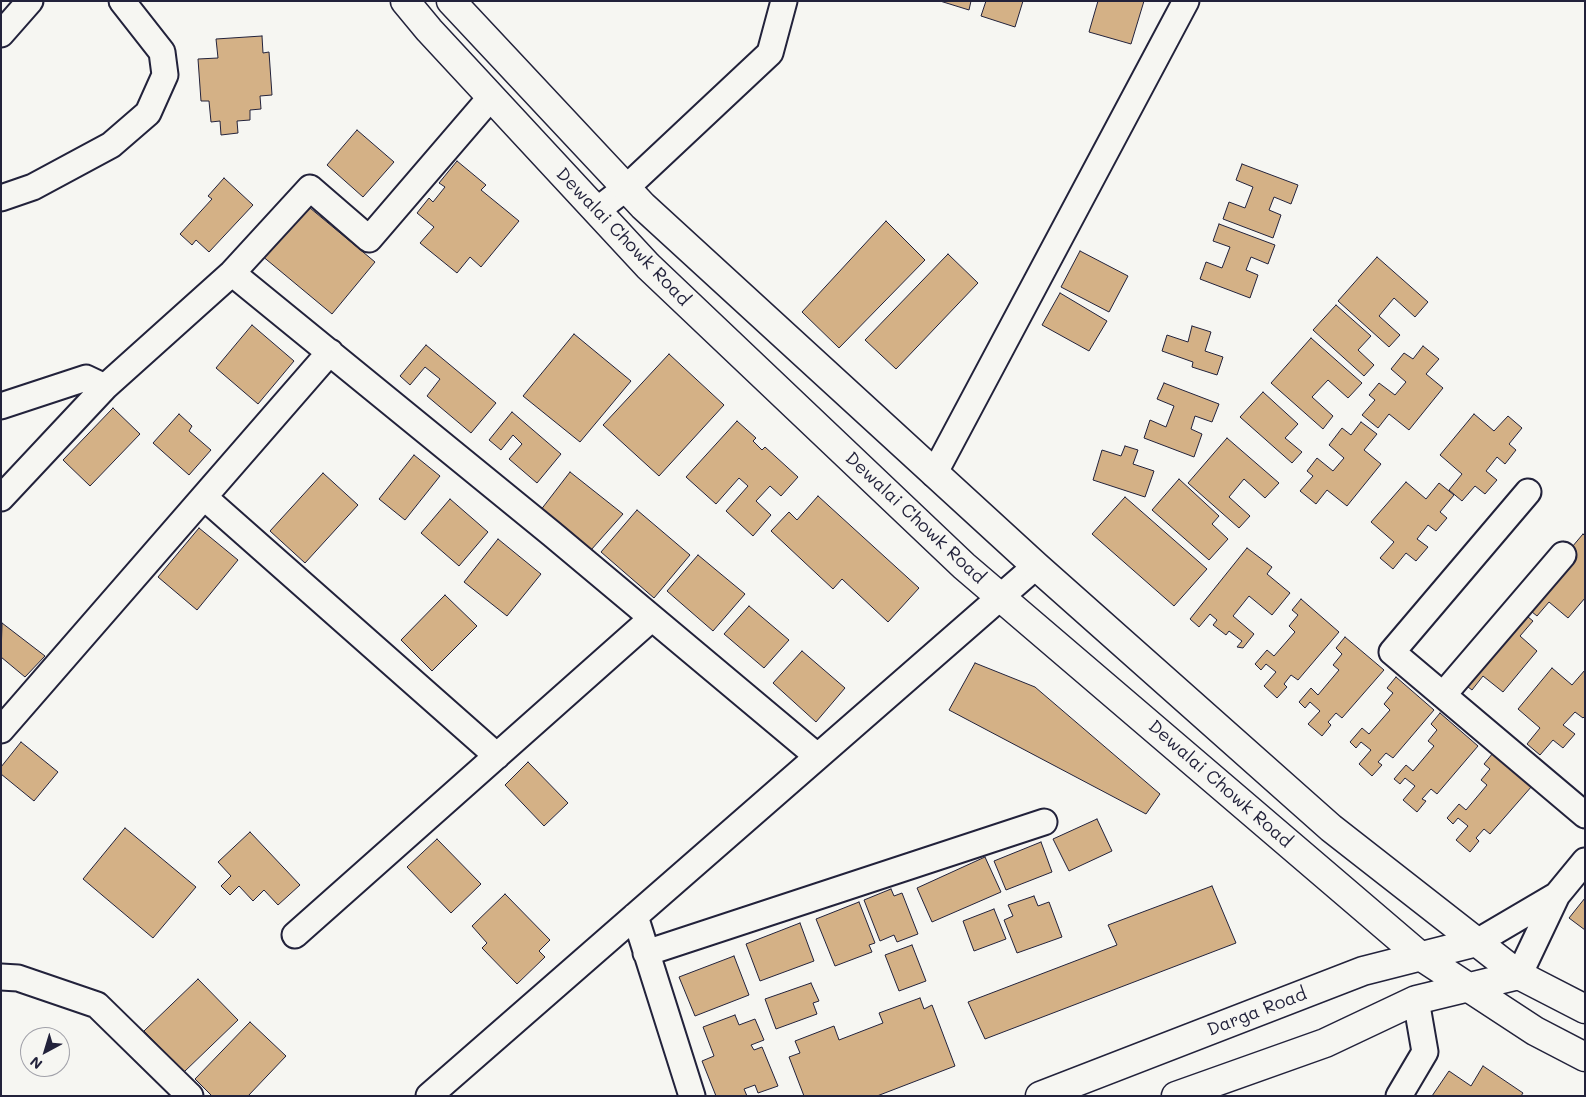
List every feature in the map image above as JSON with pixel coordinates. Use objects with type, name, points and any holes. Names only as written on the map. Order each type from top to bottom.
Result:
[{"type":"main road","name":"Dewalai Chowk Road","points":[[405,1],[648,266],[964,566],[1419,955],[1468,988]]},
{"type":"main road","name":"Dewalai Chowk Road","points":[[451,1],[626,188],[1036,566],[1331,828],[1519,975],[1585,1009]]},
{"type":"main road","name":"Darga Road","points":[[1040,1096],[1363,970],[1477,942]]},
{"type":"main road","points":[[1176,1096],[1325,1042],[1416,1000],[1519,975]]},
{"type":"main road","points":[[1468,988],[1535,1031],[1585,1057]]},
{"type":"street","points":[[1,34],[30,1]]},
{"type":"street","points":[[1,198],[34,187],[111,144],[148,114],[165,75],[162,52],[122,1]]},
{"type":"street","points":[[596,211],[626,188],[770,53],[784,1]]},
{"type":"street","points":[[934,474],[1186,1]]},
{"type":"street","points":[[1,498],[105,386],[232,273],[310,188],[369,239],[491,97]]},
{"type":"street","points":[[232,273],[817,756]]},
{"type":"street","points":[[1,730],[330,352]]},
{"type":"street","points":[[1,406],[86,378],[105,386]]},
{"type":"street","points":[[1528,492],[1392,652],[1585,815]]},
{"type":"street","points":[[204,497],[496,756]]},
{"type":"street","points":[[1443,695],[1563,555]]},
{"type":"street","points":[[430,1096],[1036,566]]},
{"type":"street","points":[[295,936],[652,618]]},
{"type":"street","points":[[646,953],[1044,822]]},
{"type":"street","points":[[1519,975],[1557,895],[1585,861]]},
{"type":"street","points":[[1477,942],[1557,895]]},
{"type":"street","points":[[635,916],[692,1096]]},
{"type":"street","points":[[1,977],[18,978],[97,1004],[190,1096]]},
{"type":"street","points":[[1399,1096],[1425,1052],[1416,1000]]},
{"type":"building","points":[[940,1],[971,1],[969,10]]},
{"type":"building","points":[[986,1],[1023,1],[1015,27],[981,16]]},
{"type":"building","points":[[1098,1],[1144,1],[1131,44],[1089,32]]},
{"type":"building","points":[[262,36],[263,53],[269,52],[272,95],[260,96],[261,109],[250,110],[250,120],[237,121],[238,133],[221,135],[220,121],[211,122],[209,101],[201,101],[198,59],[218,58],[216,39]]},
{"type":"building","points":[[357,130],[394,162],[363,197],[327,165]]},
{"type":"building","points":[[457,161],[486,185],[481,190],[519,221],[481,267],[470,257],[457,273],[420,243],[434,227],[417,213],[429,198],[433,202],[445,187],[439,183]]},
{"type":"building","points":[[1242,164],[1298,185],[1291,204],[1274,197],[1269,210],[1281,215],[1273,238],[1223,219],[1229,202],[1245,208],[1253,187],[1236,180]]},
{"type":"building","points":[[224,178],[253,205],[209,252],[196,240],[192,245],[180,234],[212,199],[208,196]]},
{"type":"building","points":[[304,203],[375,262],[332,314],[261,255]]},
{"type":"building","points":[[886,221],[925,260],[839,348],[802,312]]},
{"type":"building","points":[[1219,224],[1275,245],[1268,264],[1251,257],[1246,270],[1258,275],[1250,298],[1200,279],[1206,262],[1222,268],[1230,247],[1213,241]]},
{"type":"building","points":[[1080,251],[1128,276],[1109,312],[1061,287]]},
{"type":"building","points":[[948,254],[978,283],[896,369],[865,340]]},
{"type":"building","points":[[1377,257],[1428,302],[1415,317],[1394,298],[1379,316],[1400,335],[1389,347],[1338,301]]},
{"type":"building","points":[[1060,293],[1107,321],[1089,351],[1042,325]]},
{"type":"building","points":[[1336,305],[1371,336],[1358,350],[1374,365],[1364,376],[1313,330]]},
{"type":"building","points":[[252,325],[294,361],[258,404],[216,368]]},
{"type":"building","points":[[1192,326],[1211,332],[1205,351],[1223,357],[1217,375],[1192,367],[1193,362],[1162,351],[1167,335],[1188,342]]},
{"type":"building","points":[[574,334],[631,381],[580,442],[523,396]]},
{"type":"building","points":[[1311,338],[1362,383],[1348,398],[1328,380],[1312,397],[1333,416],[1323,429],[1271,383]]},
{"type":"building","points":[[426,345],[496,403],[471,433],[427,396],[440,379],[425,367],[410,385],[400,376]]},
{"type":"building","points":[[1423,346],[1439,359],[1426,374],[1443,388],[1409,430],[1389,414],[1378,428],[1362,415],[1375,400],[1369,395],[1379,383],[1395,395],[1406,382],[1391,369],[1404,353],[1413,359]]},
{"type":"building","points":[[669,354],[724,405],[659,476],[603,425]]},
{"type":"building","points":[[1164,383],[1219,404],[1212,422],[1195,416],[1191,429],[1202,434],[1194,457],[1144,438],[1150,420],[1166,427],[1174,406],[1157,399]]},
{"type":"building","points":[[1263,392],[1298,424],[1285,438],[1302,452],[1292,463],[1240,417]]},
{"type":"building","points":[[113,408],[140,434],[90,486],[63,460]]},
{"type":"building","points":[[512,412],[561,454],[537,483],[509,459],[522,444],[513,435],[501,450],[489,440]]},
{"type":"building","points":[[179,414],[192,426],[189,431],[211,450],[189,475],[153,443]]},
{"type":"building","points":[[1474,414],[1494,431],[1508,416],[1522,428],[1509,444],[1516,450],[1505,464],[1497,457],[1486,471],[1497,480],[1485,494],[1475,486],[1462,501],[1449,490],[1462,474],[1440,455]]},
{"type":"building","points":[[737,421],[756,438],[753,441],[762,450],[765,447],[798,477],[781,496],[770,486],[756,501],[771,515],[753,536],[726,511],[748,486],[739,478],[716,504],[686,477]]},
{"type":"building","points":[[1361,422],[1377,434],[1364,450],[1381,464],[1347,506],[1327,490],[1316,504],[1300,491],[1313,476],[1307,471],[1317,458],[1333,471],[1344,458],[1329,445],[1342,428],[1351,435]]},
{"type":"building","points":[[1227,438],[1279,483],[1265,498],[1244,479],[1229,497],[1250,516],[1239,528],[1188,483]]},
{"type":"building","points":[[1125,446],[1138,450],[1133,464],[1154,471],[1145,497],[1093,480],[1102,450],[1121,456]]},
{"type":"building","points":[[414,455],[440,476],[405,520],[379,499]]},
{"type":"building","points":[[570,472],[623,514],[591,550],[540,511]]},
{"type":"building","points":[[323,473],[358,505],[305,563],[270,531]]},
{"type":"building","points":[[1179,479],[1219,516],[1212,524],[1228,539],[1209,560],[1152,510]]},
{"type":"building","points":[[1406,482],[1426,499],[1439,483],[1454,495],[1440,512],[1447,518],[1436,531],[1428,525],[1417,539],[1428,547],[1416,561],[1406,553],[1393,569],[1380,558],[1394,542],[1371,522]]},
{"type":"building","points":[[818,496],[919,588],[888,622],[842,579],[833,589],[771,531],[789,512],[797,520]]},
{"type":"building","points":[[1125,497],[1207,569],[1174,606],[1092,534]]},
{"type":"building","points":[[450,499],[488,532],[459,566],[421,533]]},
{"type":"building","points":[[637,510],[690,555],[654,598],[601,552]]},
{"type":"building","points":[[199,528],[238,560],[197,610],[158,577]]},
{"type":"building","points":[[1583,534],[1585,536],[1585,598],[1568,618],[1549,602],[1537,616],[1521,603],[1550,557],[1563,541],[1572,547]]},
{"type":"building","points":[[498,539],[541,574],[507,616],[464,582]]},
{"type":"building","points":[[1247,548],[1272,567],[1267,574],[1290,593],[1272,615],[1249,596],[1233,616],[1254,634],[1243,648],[1237,647],[1242,641],[1229,631],[1226,635],[1213,625],[1217,620],[1210,614],[1199,627],[1190,619]]},
{"type":"building","points":[[698,555],[745,594],[713,631],[667,591]]},
{"type":"building","points":[[445,595],[477,626],[432,671],[401,640]]},
{"type":"building","points":[[1301,599],[1339,632],[1298,680],[1291,675],[1284,684],[1287,687],[1277,698],[1264,686],[1276,672],[1266,664],[1261,670],[1255,664],[1267,650],[1274,656],[1295,632],[1289,626],[1298,615],[1292,610]]},
{"type":"building","points":[[749,606],[789,640],[764,668],[724,634]]},
{"type":"building","points":[[1517,608],[1533,621],[1520,636],[1537,651],[1503,692],[1483,676],[1472,690],[1455,677]]},
{"type":"building","points":[[2,623],[45,656],[25,677],[1,657]]},
{"type":"building","points":[[1345,637],[1384,670],[1342,718],[1336,713],[1328,722],[1331,725],[1322,736],[1308,724],[1320,711],[1310,702],[1305,708],[1299,702],[1311,688],[1318,695],[1339,670],[1333,665],[1342,654],[1336,648]]},
{"type":"building","points":[[802,651],[845,688],[816,722],[773,683]]},
{"type":"building","points":[[975,663],[1035,687],[1160,794],[1146,814],[949,710]]},
{"type":"building","points":[[1552,668],[1572,685],[1585,670],[1585,716],[1583,718],[1575,712],[1563,725],[1575,734],[1563,748],[1553,740],[1540,755],[1527,744],[1540,728],[1518,709]]},
{"type":"building","points":[[1396,677],[1434,710],[1393,758],[1386,753],[1378,762],[1382,765],[1372,776],[1359,764],[1371,750],[1361,742],[1356,748],[1350,742],[1362,728],[1369,734],[1390,710],[1384,704],[1393,693],[1387,688]]},
{"type":"building","points":[[1440,713],[1478,746],[1437,794],[1431,789],[1422,799],[1426,801],[1417,812],[1403,800],[1415,786],[1405,778],[1400,784],[1394,779],[1406,765],[1413,771],[1434,746],[1428,741],[1437,730],[1431,724]]},
{"type":"building","points":[[21,742],[58,772],[34,801],[1,774],[1,767]]},
{"type":"building","points":[[1493,753],[1532,786],[1490,834],[1484,829],[1476,838],[1479,841],[1470,852],[1456,840],[1468,826],[1458,818],[1453,824],[1447,818],[1459,804],[1466,810],[1487,785],[1481,780],[1490,769],[1484,764]]},
{"type":"building","points":[[528,762],[568,803],[544,826],[505,785]]},
{"type":"building","points":[[1097,819],[1112,851],[1069,871],[1053,839]]},
{"type":"building","points":[[125,828],[196,887],[153,938],[83,879]]},
{"type":"building","points":[[250,832],[300,885],[278,905],[264,890],[253,901],[239,886],[230,895],[221,886],[231,876],[218,862]]},
{"type":"building","points":[[437,839],[481,884],[451,913],[407,867]]},
{"type":"building","points":[[1041,842],[1052,872],[1006,890],[994,861]]},
{"type":"building","points":[[985,857],[1001,892],[932,922],[917,888]]},
{"type":"building","points":[[1212,886],[1236,943],[985,1039],[968,1002],[1117,945],[1108,925]]},
{"type":"building","points":[[891,889],[894,896],[902,893],[918,934],[897,942],[894,935],[880,941],[864,900]]},
{"type":"building","points":[[505,894],[550,940],[539,951],[545,957],[517,984],[482,948],[487,943],[472,926]]},
{"type":"building","points":[[1034,896],[1038,906],[1049,902],[1062,937],[1017,953],[1004,920],[1013,916],[1008,905]]},
{"type":"building","points":[[1585,898],[1585,930],[1569,918]]},
{"type":"building","points":[[859,902],[875,943],[869,945],[872,952],[835,966],[816,919]]},
{"type":"building","points":[[994,909],[1006,939],[974,951],[963,921]]},
{"type":"building","points":[[800,923],[814,961],[760,981],[746,944]]},
{"type":"building","points":[[912,945],[926,981],[899,991],[885,955]]},
{"type":"building","points":[[734,956],[749,995],[695,1016],[679,977]]},
{"type":"building","points":[[198,979],[238,1020],[184,1072],[144,1031]]},
{"type":"building","points":[[811,983],[819,1001],[813,1003],[817,1014],[776,1029],[765,999]]},
{"type":"building","points":[[920,998],[924,1009],[932,1005],[955,1066],[877,1096],[804,1096],[789,1057],[800,1053],[795,1041],[834,1026],[839,1040],[883,1023],[879,1013]]},
{"type":"building","points":[[735,1015],[739,1025],[755,1019],[764,1040],[751,1045],[754,1050],[762,1047],[778,1086],[758,1093],[755,1085],[744,1089],[747,1096],[716,1096],[702,1061],[714,1056],[703,1027]]},
{"type":"building","points":[[250,1022],[286,1056],[248,1096],[212,1096],[195,1079]]},
{"type":"building","points":[[1483,1066],[1523,1093],[1521,1096],[1432,1096],[1449,1071],[1471,1086]]}]
